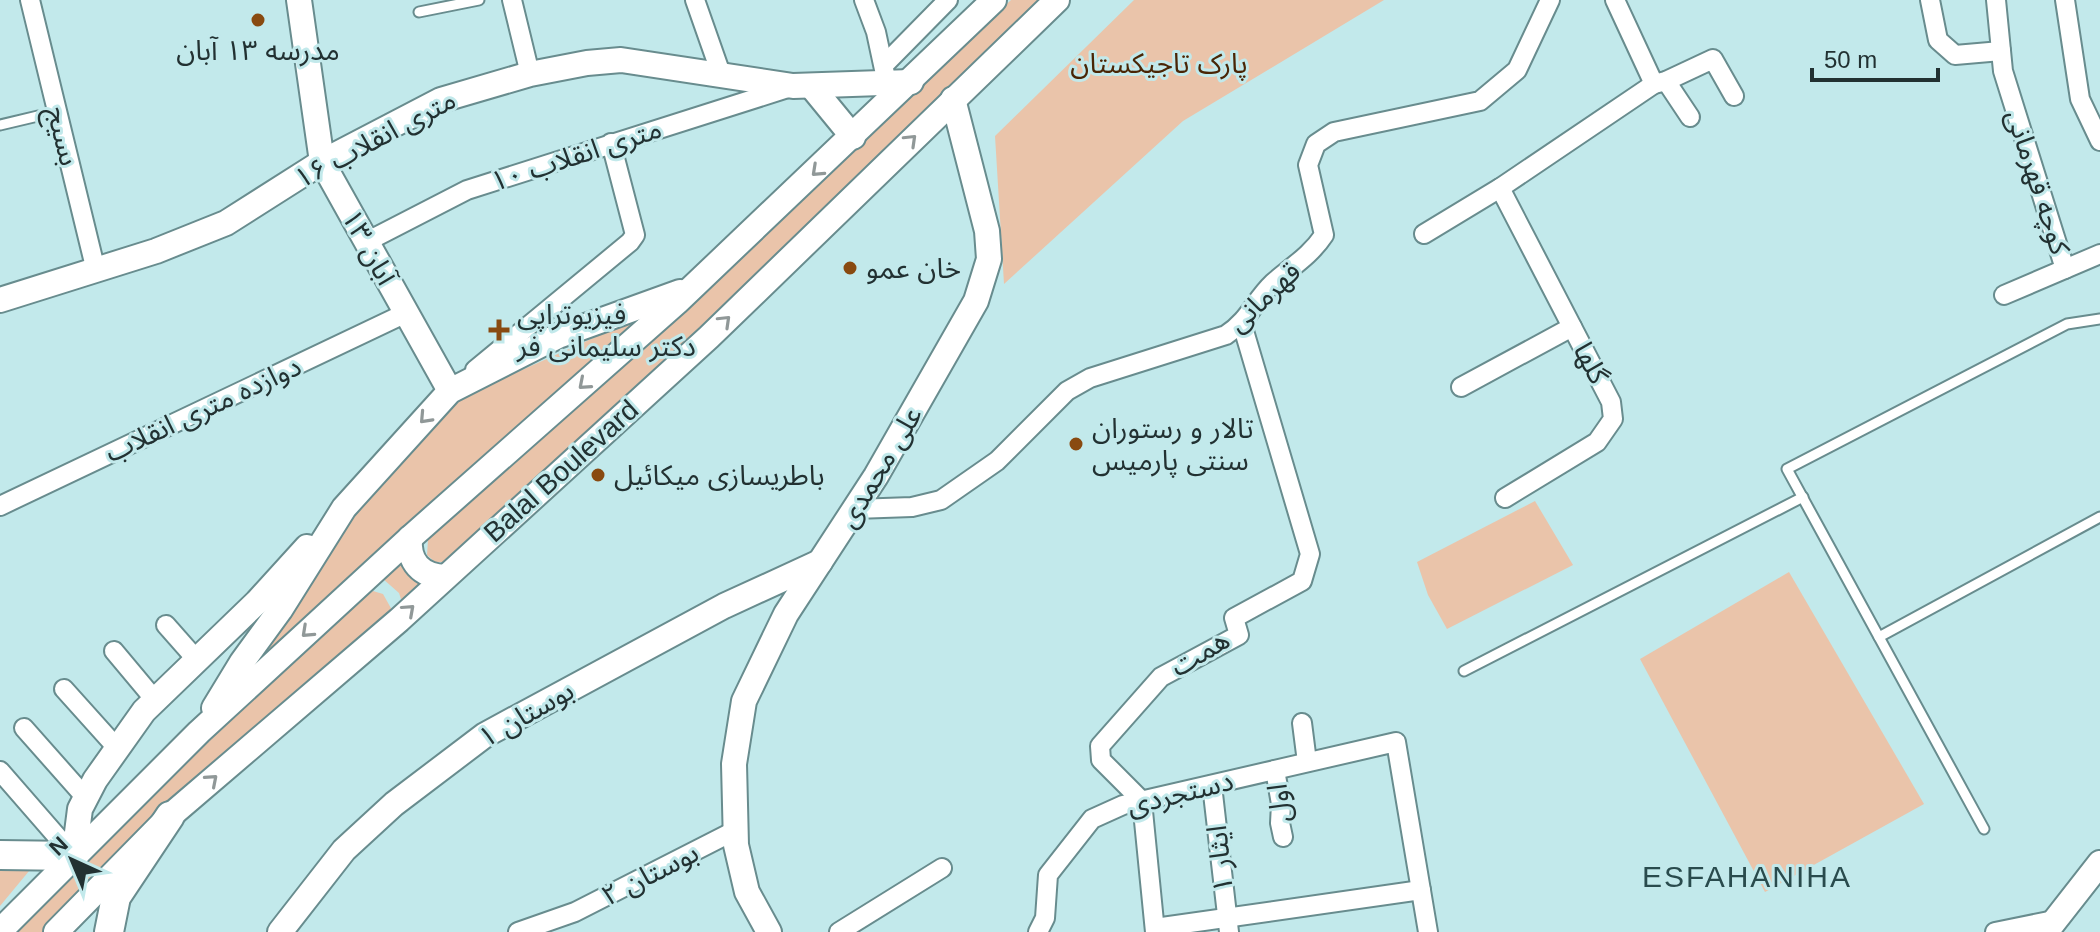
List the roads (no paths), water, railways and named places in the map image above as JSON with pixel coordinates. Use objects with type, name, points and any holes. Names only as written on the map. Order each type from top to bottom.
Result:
[{"type":"main road","points":[[109,932],[116,897],[170,816]]},
{"type":"main road","points":[[0,855],[74,856]]},
{"type":"street","name":"بسیج","points":[[30,0],[96,271]]},
{"type":"street","name":"۱۳ آبان","points":[[299,0],[322,162],[450,391]]},
{"type":"street","points":[[512,0],[530,74]]},
{"type":"street","points":[[695,0],[721,74]]},
{"type":"street","points":[[864,0],[876,32],[885,74]]},
{"type":"street","points":[[885,74],[948,0]]},
{"type":"street","name":"Balal Boulevard","points":[[0,931],[199,732],[410,538],[693,287],[994,0]]},
{"type":"street","name":"Balal Boulevard","points":[[56,932],[170,816],[445,577],[709,337],[1057,0]]},
{"type":"street","name":"قهرمانی","points":[[855,509],[912,507],[941,500],[997,461],[1067,391],[1090,378],[1226,335],[1242,324],[1271,285],[1312,253],[1324,235],[1308,165],[1316,144],[1334,132],[1480,101],[1517,70],[1550,0]]},
{"type":"street","points":[[1615,0],[1660,83],[1690,117]]},
{"type":"street","points":[[1930,0],[1938,40],[1955,55],[2001,51]]},
{"type":"street","name":"کوچه قهرمانی","points":[[1996,0],[2003,71],[2065,269]]},
{"type":"street","points":[[2065,0],[2080,99],[2100,141]]},
{"type":"street","points":[[1424,234],[1660,83],[1713,59],[1734,96]]},
{"type":"street","name":"۱۶ متری انقلاب","points":[[0,300],[96,271],[226,223],[322,162],[441,100],[530,74],[621,60],[802,87],[885,74],[911,82]]},
{"type":"street","points":[[802,87],[853,137]]},
{"type":"street","name":"۱۰ متری انقلاب","points":[[366,242],[467,190],[611,143],[802,87]]},
{"type":"street","name":"علی محمدی","points":[[769,932],[747,892],[736,845],[734,764],[744,701],[786,614],[892,449],[976,301],[989,259],[987,231],[953,99]]},
{"type":"street","points":[[74,856],[80,809],[117,748],[155,700],[257,602],[450,391],[630,242],[635,235],[611,143]]},
{"type":"street","name":"گلها","points":[[1500,188],[1611,402],[1613,419],[1597,442],[1505,498]]},
{"type":"street","points":[[2004,295],[2100,254]]},
{"type":"street","points":[[450,391],[558,336],[693,287]]},
{"type":"street","name":"دوازده متری انقلاب","points":[[0,506],[406,313]]},
{"type":"street","name":"همت","points":[[1142,801],[1101,760],[1100,746],[1161,677],[1239,635],[1234,618],[1302,581],[1310,554],[1242,324]]},
{"type":"street","points":[[1461,387],[1572,327]]},
{"type":"street","points":[[199,732],[344,508]]},
{"type":"street","points":[[410,538],[409,550],[413,562],[433,577],[445,577]]},
{"type":"street","name":"بوستان ۱","points":[[280,932],[344,850],[394,804],[485,735],[724,606],[820,562]]},
{"type":"street","points":[[166,625],[196,659]]},
{"type":"street","points":[[114,651],[155,700]]},
{"type":"street","points":[[64,689],[117,748]]},
{"type":"street","points":[[1302,723],[1307,762]]},
{"type":"street","points":[[24,728],[86,798]]},
{"type":"street","name":"دستجردی","points":[[1038,932],[1045,918],[1048,875],[1092,819],[1123,805],[1396,742],[1421,890]]},
{"type":"street","name":"اول","points":[[1275,770],[1283,837]]},
{"type":"street","points":[[0,771],[74,856]]},
{"type":"street","name":"۱ ایثار","points":[[1212,785],[1228,926]]},
{"type":"street","points":[[1142,801],[1155,930],[1228,926],[1421,890],[1428,932]]},
{"type":"street","name":"بوستان ۲","points":[[518,932],[575,912],[736,830]]},
{"type":"street","points":[[1995,932],[2050,926],[2100,863]]},
{"type":"street","points":[[839,932],[942,868]]},
{"type":"lane","points":[[419,12],[479,0]]},
{"type":"lane","points":[[0,125],[38,116]]},
{"type":"lane","points":[[1984,829],[1787,469],[2067,324],[2100,319]]},
{"type":"lane","points":[[1464,671],[1803,497]]},
{"type":"lane","points":[[1879,637],[2100,517]]},
{"type":"place","name":"مدرسه ۱۳ آبان","points":[[258,20]]},
{"type":"place","name":"خان عمو","points":[[850,268]]},
{"type":"place","name":"فیزیوتراپی دکتر سلیمانی فر","points":[[499,330]]},
{"type":"place","name":"تالار و رستوران سنتی پارمیس","points":[[1076,444]]},
{"type":"place","name":"باطریسازی میکائیل","points":[[598,475]]},
{"type":"district","name":"ESFAHANIHA","points":[[1747,876]]},
{"type":"park label","name":"پارک تاجیکستان","points":[[1159,63]]}]
